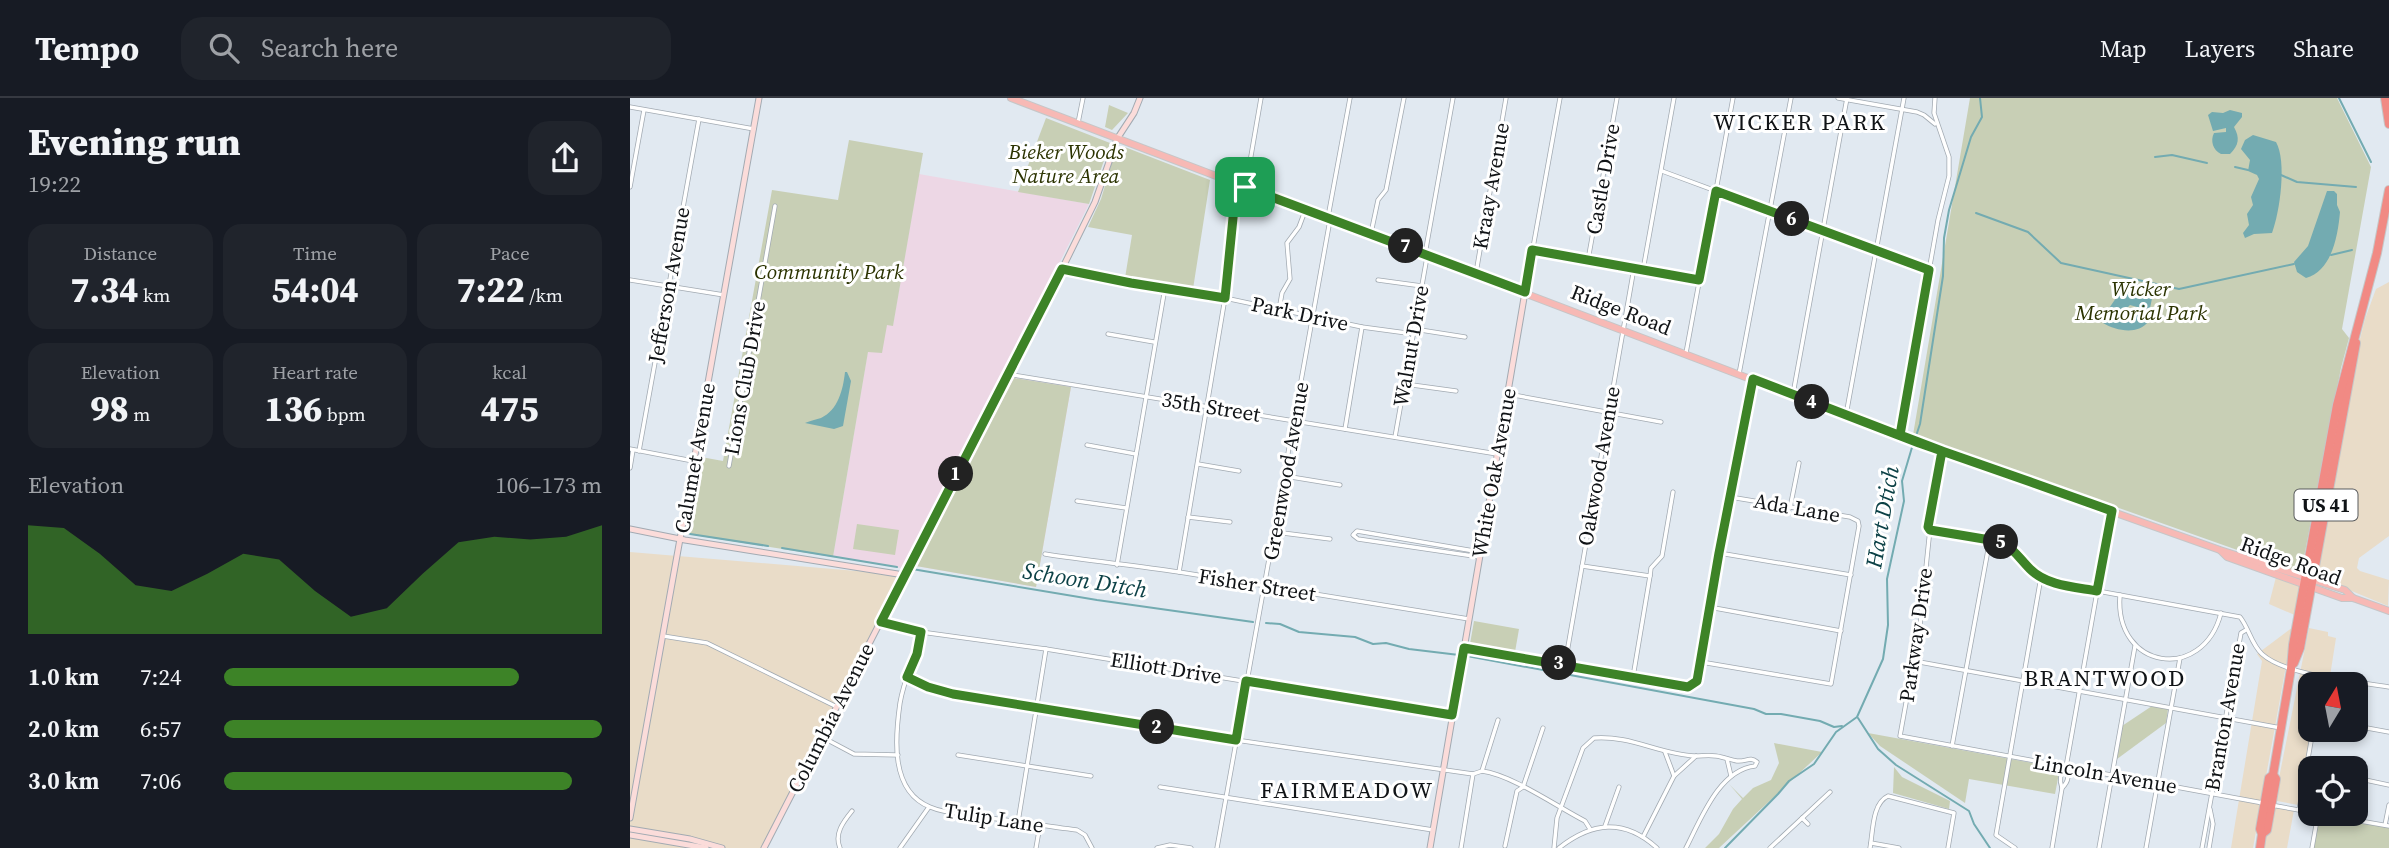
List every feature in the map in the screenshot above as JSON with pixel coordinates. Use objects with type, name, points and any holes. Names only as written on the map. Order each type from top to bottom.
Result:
[{"type":"highway","points":[[2385,98],[2389,124]]},
{"type":"highway","name":"US 41","points":[[2260,848],[2260,829],[2268,804],[2269,778],[2273,775],[2293,645],[2308,583],[2337,405],[2383,230],[2389,190]]},
{"type":"main road","name":"Ridge Road","points":[[1011,98],[1032,102],[1117,139],[1371,233],[1919,443],[2220,550],[2227,557],[2308,583],[2345,590],[2353,598],[2389,611]]},
{"type":"street","name":"Calumet Avenue","points":[[630,818],[760,98]]},
{"type":"street","points":[[1078,124],[1083,98]]},
{"type":"street","name":"Columbia Avenue","points":[[764,848],[1062,269],[1095,202],[1117,139],[1134,113],[1140,98]]},
{"type":"street","points":[[1178,572],[1225,298],[1234,208],[1245,187],[1261,98]]},
{"type":"street","name":"Greenwood Avenue","points":[[1217,848],[1350,98]]},
{"type":"street","points":[[1371,233],[1378,200],[1386,190],[1404,98]]},
{"type":"street","name":"Walnut Drive","points":[[1395,437],[1453,98]]},
{"type":"street","name":"Kraay Avenue","points":[[1476,274],[1506,98]]},
{"type":"street","name":"White Oak Avenue","points":[[1430,848],[1560,98]]},
{"type":"street","name":"Castle Drive","points":[[1588,260],[1617,98]]},
{"type":"street","points":[[1643,270],[1674,98]]},
{"type":"street","points":[[1686,353],[1733,98]]},
{"type":"street","points":[[1739,374],[1791,98]]},
{"type":"street","points":[[1838,98],[1924,115],[1937,126]]},
{"type":"street","points":[[1846,415],[1904,98]]},
{"type":"street","points":[[1904,437],[1929,270],[1950,164],[1934,113],[1935,98]]},
{"type":"street","points":[[1793,394],[1847,99]]},
{"type":"street","points":[[630,107],[754,129]]},
{"type":"street","points":[[630,187],[644,110]]},
{"type":"street","name":"Jefferson Avenue","points":[[630,468],[669,286],[699,119]]},
{"type":"street","points":[[1662,171],[1929,270]]},
{"type":"street","name":"Lions Club Drive","points":[[729,466],[775,206]]},
{"type":"street","points":[[1279,310],[1282,293],[1290,279],[1287,243],[1299,227],[1306,209]]},
{"type":"street","points":[[1532,250],[1699,280]]},
{"type":"street","name":"Oakwood Avenue","points":[[1565,664],[1634,268]]},
{"type":"street","name":"Park Drive","points":[[1062,269],[1225,298],[1363,327],[1465,337]]},
{"type":"street","points":[[630,280],[724,295]]},
{"type":"street","points":[[1378,280],[1422,286]]},
{"type":"street","points":[[1117,565],[1165,288]]},
{"type":"street","points":[[1345,429],[1363,327]]},
{"type":"street","points":[[1108,334],[1155,342]]},
{"type":"street","name":"35th Street","points":[[1007,374],[1497,454]]},
{"type":"street","points":[[1464,648],[1688,687],[1693,685],[1697,681],[1753,379]]},
{"type":"street","points":[[1405,383],[1456,391]]},
{"type":"street","points":[[1508,394],[1661,422]]},
{"type":"street","points":[[1087,445],[1136,454]]},
{"type":"street","points":[[634,450],[694,461]]},
{"type":"street","name":"Parkway Drive","points":[[1900,736],[1920,625],[1930,530],[1928,527],[1942,451]]},
{"type":"street","points":[[1790,508],[1799,463]]},
{"type":"street","points":[[1198,464],[1239,471]]},
{"type":"street","points":[[1285,476],[1340,485]]},
{"type":"street","points":[[1633,677],[1651,568],[1662,556],[1673,492]]},
{"type":"street","name":"Ada Lane","points":[[1730,497],[1850,517],[1858,521],[1851,575]]},
{"type":"street","points":[[1077,500],[1126,508]]},
{"type":"street","points":[[2052,848],[2063,788],[2060,782],[2061,773],[2066,767],[2112,511]]},
{"type":"street","points":[[1188,517],[1230,522]]},
{"type":"street","points":[[630,529],[904,575]]},
{"type":"street","points":[[1930,530],[1990,539],[2012,548],[2041,577],[2053,583],[2240,617],[2262,654],[2291,669],[2307,672]]},
{"type":"street","points":[[1275,531],[1330,539]]},
{"type":"street","points":[[1357,531],[1480,555],[1358,539],[1353,535],[1357,531]]},
{"type":"street","points":[[1952,746],[1990,539]]},
{"type":"street","points":[[1700,662],[1831,684],[1851,575],[1719,553]]},
{"type":"street","name":"Fisher Street","points":[[1045,554],[1469,618]]},
{"type":"street","points":[[1582,566],[1650,576]]},
{"type":"street","points":[[2015,848],[1996,835],[2041,577]]},
{"type":"street","points":[[2120,595],[2121,621],[2127,636],[2135,646],[2160,658],[2180,658],[2205,645],[2214,633],[2221,613]]},
{"type":"street","points":[[1709,607],[1841,631]]},
{"type":"street","name":"Elliott Drive","points":[[881,622],[921,632],[1046,649],[1452,715]]},
{"type":"street","name":"Branton Avenue","points":[[2202,848],[2241,633],[2246,630]]},
{"type":"street","points":[[900,848],[929,807],[918,801],[907,789],[899,768],[898,755],[899,710],[907,677],[917,654],[921,632]]},
{"type":"street","points":[[663,636],[707,643],[837,707]]},
{"type":"street","points":[[2099,848],[2135,646]]},
{"type":"street","points":[[1018,822],[1046,649]]},
{"type":"street","points":[[2146,848],[2180,658]]},
{"type":"street","points":[[1914,661],[2281,728]]},
{"type":"street","points":[[907,677],[928,687],[953,694],[1036,708],[1444,771],[1499,774],[1585,821],[1590,829]]},
{"type":"street","points":[[2368,683],[2389,687]]},
{"type":"street","points":[[1482,771],[1498,720]]},
{"type":"street","points":[[1505,846],[1517,790],[1523,787],[1543,728]]},
{"type":"street","points":[[2368,728],[2389,732]]},
{"type":"street","name":"Lincoln Avenue","points":[[1900,736],[2298,810]]},
{"type":"street","points":[[821,737],[854,754],[898,755]]},
{"type":"street","points":[[1657,848],[1643,837],[1605,826],[1590,829],[1557,848],[1554,838],[1561,809],[1583,748],[1594,738],[1644,744],[1665,752],[1719,756],[1740,761],[1752,758],[1757,762],[1755,766],[1744,767],[1731,776],[1712,799],[1686,848]]},
{"type":"street","points":[[1665,752],[1674,776]]},
{"type":"street","points":[[958,755],[1091,776]]},
{"type":"street","points":[[1643,837],[1674,776],[1697,756]]},
{"type":"street","points":[[1727,759],[1731,776]]},
{"type":"street","points":[[1461,848],[1474,774]]},
{"type":"street","points":[[2368,781],[2389,785]]},
{"type":"street","points":[[1160,787],[1433,830]]},
{"type":"street","points":[[1605,826],[1619,787]]},
{"type":"street","points":[[1770,848],[1830,792]]},
{"type":"street","points":[[1899,848],[1871,846],[1877,809],[1888,796],[1954,813],[1948,848]]},
{"type":"street","points":[[2368,823],[2387,826],[2389,805]]},
{"type":"street","name":"Tulip Lane","points":[[929,807],[941,811],[1077,830],[1085,835],[1092,848]]},
{"type":"street","name":"Branton Avenue","points":[[2209,807],[2213,824],[2209,848]]},
{"type":"street","points":[[841,848],[837,841],[838,834],[852,811]]},
{"type":"street","points":[[1802,818],[1808,824]]},
{"type":"street","points":[[1036,848],[1040,825]]},
{"type":"street","points":[[2312,848],[2317,826]]},
{"type":"street","points":[[630,829],[690,839],[722,848]]},
{"type":"street","points":[[630,835],[706,848]]},
{"type":"street","points":[[1159,847],[1170,845],[1191,848]]},
{"type":"shaded area","points":[[919,174],[1089,204],[1004,373],[1014,378],[1071,387],[1036,587],[916,566],[901,568],[833,557],[868,351],[887,325],[893,325]]},
{"type":"shaded area","points":[[2389,282],[2389,536],[2359,558],[2357,568],[2389,580],[2388,606],[2325,580],[2318,574],[2356,355],[2376,289]]},
{"type":"shaded area","points":[[630,552],[904,575],[764,848],[630,848]]},
{"type":"shaded area","points":[[2276,577],[2303,586],[2297,616],[2269,604]]},
{"type":"shaded area","points":[[2293,627],[2253,848],[2231,848],[2262,661],[2257,654]]},
{"type":"shaded area","points":[[2309,628],[2328,632],[2328,636],[2336,638],[2331,672],[2300,672]]},
{"type":"shaded area","points":[[2298,683],[2298,742],[2310,742],[2307,756],[2298,756],[2298,805],[2277,801],[2275,798]]},
{"type":"shaded area","points":[[2272,805],[2294,810],[2287,848],[2260,848]]},
{"type":"green space","name":"Wicker Memorial Park","points":[[1970,98],[2337,98],[2371,167],[2342,329],[2349,338],[2303,562],[2298,568],[2291,569],[1913,435]]},
{"type":"green space","points":[[1109,105],[1128,113],[1112,130],[1105,127]]},
{"type":"green space","name":"Bieker Woods Nature Area","points":[[1046,118],[1110,143],[1089,204],[1018,192]]},
{"type":"green space","name":"Community Park","points":[[849,140],[923,153],[893,326],[887,325],[882,353],[868,352],[833,557],[687,534],[701,457],[723,461],[772,190],[838,200]]},
{"type":"green space","points":[[1122,146],[1210,180],[1193,289],[1125,278],[1132,235],[1088,227],[1101,199],[1116,149]]},
{"type":"green space","points":[[1014,378],[1071,387],[1036,587],[916,566]]},
{"type":"green space","points":[[857,524],[899,530],[895,555],[853,549]]},
{"type":"green space","points":[[1474,621],[1519,629],[1515,652],[1470,644]]},
{"type":"green space","points":[[2152,706],[2168,709],[2166,723],[2117,759],[2122,726]]},
{"type":"green space","points":[[1868,733],[2060,768],[2055,794],[1969,779],[1965,803],[1880,746]]},
{"type":"green space","points":[[1774,743],[1822,752],[1719,848],[1705,848],[1719,834],[1742,799],[1729,784],[1743,798],[1753,788],[1771,780],[1779,763]]},
{"type":"green space","points":[[1894,767],[1902,777],[1950,801],[1949,809],[1893,793]]},
{"type":"green space","points":[[2368,824],[2389,828],[2389,848],[2313,848],[2317,826]]},
{"type":"water","points":[[2230,110],[2242,113],[2234,127],[2238,141],[2230,154],[2221,154],[2214,148],[2213,136],[2214,133],[2226,132],[2226,128],[2213,131],[2208,115]]},
{"type":"water","points":[[2253,135],[2276,142],[2281,161],[2281,187],[2272,233],[2254,234],[2245,238],[2243,233],[2249,225],[2247,214],[2253,205],[2251,197],[2259,179],[2248,171],[2250,160],[2241,149],[2245,140]]},
{"type":"water","points":[[2327,191],[2337,194],[2340,212],[2338,231],[2328,260],[2315,274],[2306,278],[2297,272],[2294,262],[2308,246]]},
{"type":"water","points":[[2130,283],[2154,289],[2150,308],[2130,305],[2125,310],[2127,314],[2144,315],[2148,322],[2133,330],[2114,328],[2103,323],[2103,317],[2125,285]]},
{"type":"water","points":[[845,372],[851,381],[843,426],[834,429],[805,423],[821,418],[836,405]]},
{"type":"waterway","name":"Hart Dtich","points":[[1915,439],[1920,424],[1943,276],[1944,238],[1949,210],[1971,137],[1982,117],[1980,98]]},
{"type":"waterway","points":[[2339,98],[2371,162]]},
{"type":"waterway","points":[[2155,157],[2172,155],[2207,163]]},
{"type":"waterway","points":[[2235,167],[2248,170]]},
{"type":"waterway","points":[[2281,175],[2297,182],[2356,187]]},
{"type":"waterway","points":[[1976,213],[2028,232],[2061,263],[2179,289],[2294,264]]},
{"type":"waterway","points":[[2331,255],[2352,250]]},
{"type":"waterway","name":"Hart Dtich","points":[[1725,848],[1789,781],[1814,764],[1836,732],[1857,717],[1883,659],[1888,625],[1887,579],[1904,501],[1902,481],[1913,444]]},
{"type":"waterway","name":"Schoon Ditch","points":[[690,534],[768,546]]},
{"type":"waterway","name":"Schoon Ditch","points":[[782,548],[897,567]]},
{"type":"waterway","name":"Schoon Ditch","points":[[912,569],[1097,600],[1253,622]]},
{"type":"waterway","name":"Schoon Ditch","points":[[1266,623],[1280,624],[1299,632],[1355,637],[1373,644],[1386,643],[1409,649],[1459,655]]},
{"type":"waterway","name":"Schoon Ditch","points":[[1467,656],[1754,709],[1766,714],[1820,721],[1834,727],[1842,726]]},
{"type":"waterway","points":[[1858,718],[1878,749],[1896,765],[1969,811],[1990,848]]},
{"type":"district","name":"WICKER PARK","points":[[1800,122]]},
{"type":"district","name":"BRANTWOOD","points":[[2105,678]]},
{"type":"district","name":"FAIRMEADOW","points":[[1347,790]]},
{"type":"route","points":[[1245,187],[1234,208],[1225,298],[1062,269],[881,622],[921,632],[917,654],[907,677],[928,687],[953,694],[1236,740],[1246,681],[1452,715],[1464,648],[1688,687],[1697,681],[1753,379],[1919,443],[1933,448],[2005,473],[2112,511],[2097,591],[2053,583],[2041,577],[2030,569],[2012,548],[2002,542],[1930,530],[1928,527],[1942,451],[1900,435],[1929,270],[1716,191],[1699,280],[1532,250],[1525,292],[1245,187]]}]
